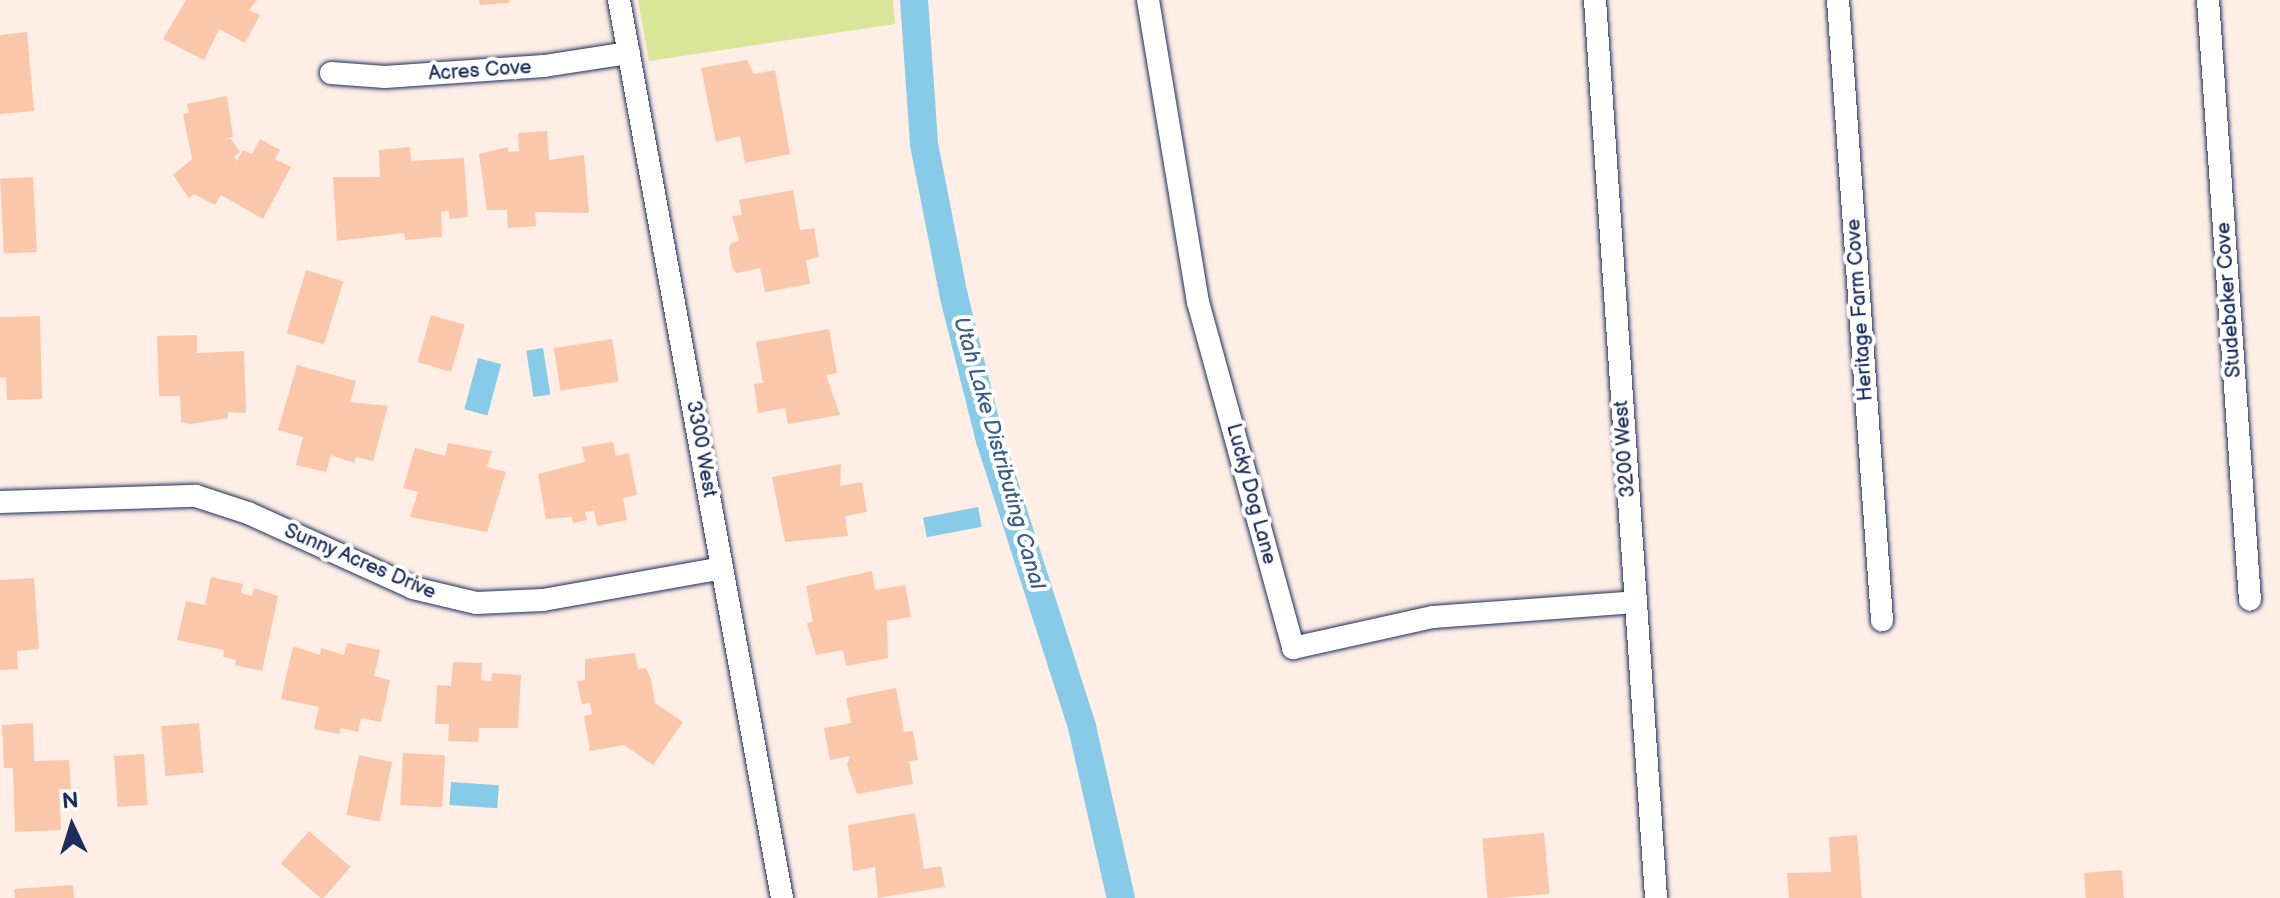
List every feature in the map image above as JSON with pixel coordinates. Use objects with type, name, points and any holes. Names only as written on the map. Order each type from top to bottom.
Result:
[{"type":"street","name":"3300 West","points":[[619,0],[782,898]]},
{"type":"street","name":"Lucky Dog Lane","points":[[1148,0],[1198,302],[1293,648],[1433,617],[1635,602]]},
{"type":"street","name":"3200 West","points":[[1595,0],[1656,898]]},
{"type":"street","name":"Heritage Farm Cove","points":[[1838,0],[1882,620]]},
{"type":"street","points":[[2208,0],[2223,0]]},
{"type":"street","name":"Studebaker Cove","points":[[2208,0],[2250,600]]},
{"type":"street","name":"Acres Cove","points":[[331,73],[385,77],[528,67],[629,53]]},
{"type":"street","name":"Sunny Acres Drive","points":[[0,502],[196,496],[248,513],[413,588],[476,603],[543,600],[722,568]]},
{"type":"green space","points":[[638,0],[893,0],[895,24],[649,61]]},
{"type":"water","points":[[543,348],[550,394],[534,397],[526,351]]},
{"type":"water","points":[[478,358],[501,364],[487,415],[464,409]]},
{"type":"water","points":[[978,507],[982,527],[927,537],[923,518]]},
{"type":"water","points":[[451,782],[499,785],[497,808],[449,805]]},
{"type":"building","points":[[186,0],[257,0],[249,10],[260,15],[245,43],[219,29],[204,60],[163,39]]},
{"type":"building","points":[[479,0],[509,0],[509,3],[480,5]]},
{"type":"building","points":[[27,32],[34,111],[0,114],[0,35]]},
{"type":"building","points":[[747,60],[754,74],[775,70],[790,154],[745,163],[740,136],[716,142],[701,68]]},
{"type":"building","points":[[227,96],[233,137],[222,140],[231,139],[240,152],[234,157],[237,161],[243,150],[252,154],[260,139],[280,150],[275,159],[291,167],[263,219],[221,195],[215,205],[194,194],[189,198],[173,175],[192,159],[183,114],[189,113],[187,104]]},
{"type":"building","points":[[547,131],[549,160],[584,155],[589,213],[535,212],[536,226],[508,228],[507,210],[487,210],[479,154],[508,147],[508,152],[519,151],[518,133]]},
{"type":"building","points":[[410,147],[411,161],[464,158],[468,217],[449,219],[449,211],[441,212],[442,237],[405,240],[404,233],[337,241],[333,177],[380,177],[379,150]]},
{"type":"building","points":[[33,177],[37,252],[4,254],[0,179]]},
{"type":"building","points":[[793,190],[800,230],[814,228],[819,257],[806,260],[810,284],[765,292],[760,268],[736,273],[732,267],[729,249],[731,243],[739,241],[732,216],[742,215],[739,200]]},
{"type":"building","points":[[306,270],[343,281],[324,345],[287,333]]},
{"type":"building","points":[[431,315],[465,325],[451,372],[417,362]]},
{"type":"building","points":[[40,316],[42,399],[7,400],[6,377],[0,378],[0,317]]},
{"type":"building","points":[[829,329],[837,373],[826,375],[840,415],[788,424],[785,408],[758,413],[754,384],[763,383],[756,342]]},
{"type":"building","points":[[197,335],[197,353],[244,351],[246,413],[228,412],[228,418],[190,424],[181,422],[180,396],[159,396],[157,336]]},
{"type":"building","points":[[612,339],[619,381],[560,391],[554,348]]},
{"type":"building","points":[[297,365],[356,381],[350,402],[388,406],[373,461],[356,457],[354,463],[331,455],[326,472],[296,465],[303,437],[278,430]]},
{"type":"building","points":[[613,442],[616,456],[629,453],[637,495],[623,498],[627,520],[597,526],[594,510],[585,512],[587,520],[573,523],[572,517],[546,519],[538,474],[585,462],[582,447]]},
{"type":"building","points":[[448,443],[492,451],[487,467],[506,472],[487,532],[410,517],[418,492],[403,488],[415,448],[445,456]]},
{"type":"building","points":[[841,464],[840,486],[862,482],[867,512],[845,516],[848,536],[785,542],[772,477]]},
{"type":"building","points":[[872,571],[875,590],[905,585],[911,617],[887,621],[888,658],[846,666],[843,650],[816,655],[807,623],[813,622],[806,586]]},
{"type":"building","points":[[211,577],[243,584],[241,593],[252,596],[254,588],[278,596],[262,671],[235,665],[236,660],[223,657],[224,650],[177,640],[186,601],[205,605]]},
{"type":"building","points":[[34,578],[39,649],[17,651],[18,669],[0,670],[0,580]]},
{"type":"building","points":[[347,643],[380,650],[374,676],[390,680],[381,722],[361,718],[358,732],[341,728],[339,734],[314,729],[319,707],[281,699],[293,646],[320,655],[321,648],[344,655]]},
{"type":"building","points":[[635,653],[638,669],[646,668],[651,679],[655,703],[683,722],[653,765],[624,745],[590,751],[584,716],[592,714],[590,703],[582,704],[577,681],[585,680],[585,659]]},
{"type":"building","points":[[453,662],[482,663],[481,680],[491,681],[492,673],[521,675],[518,728],[479,728],[478,742],[448,741],[449,724],[435,724],[437,685],[451,686]]},
{"type":"building","points":[[896,688],[904,732],[913,731],[918,760],[909,761],[913,784],[857,794],[847,765],[850,756],[830,760],[824,728],[851,723],[846,698]]},
{"type":"building","points":[[33,723],[34,761],[69,760],[71,789],[59,789],[61,830],[15,832],[13,768],[4,768],[2,725]]},
{"type":"building","points":[[199,723],[203,773],[166,776],[161,726]]},
{"type":"building","points":[[403,753],[445,755],[442,807],[400,805]]},
{"type":"building","points":[[144,754],[148,805],[118,807],[114,756]]},
{"type":"building","points":[[359,755],[392,762],[380,822],[346,815]]},
{"type":"building","points":[[915,813],[924,869],[941,866],[945,887],[878,898],[875,867],[853,871],[848,825]]},
{"type":"building","points":[[309,831],[351,867],[321,898],[281,863]]},
{"type":"building","points":[[1544,833],[1549,894],[1487,898],[1482,838]]},
{"type":"building","points":[[1857,835],[1862,898],[1789,898],[1787,873],[1831,872],[1829,837]]},
{"type":"building","points":[[2122,870],[2124,898],[2086,898],[2084,873]]},
{"type":"building","points":[[73,885],[74,898],[15,898],[14,889]]},
{"type":"waterway","name":"Utah Lake Distributing Canal","points":[[914,0],[924,144],[954,297],[990,440],[1082,727],[1121,898]]}]
